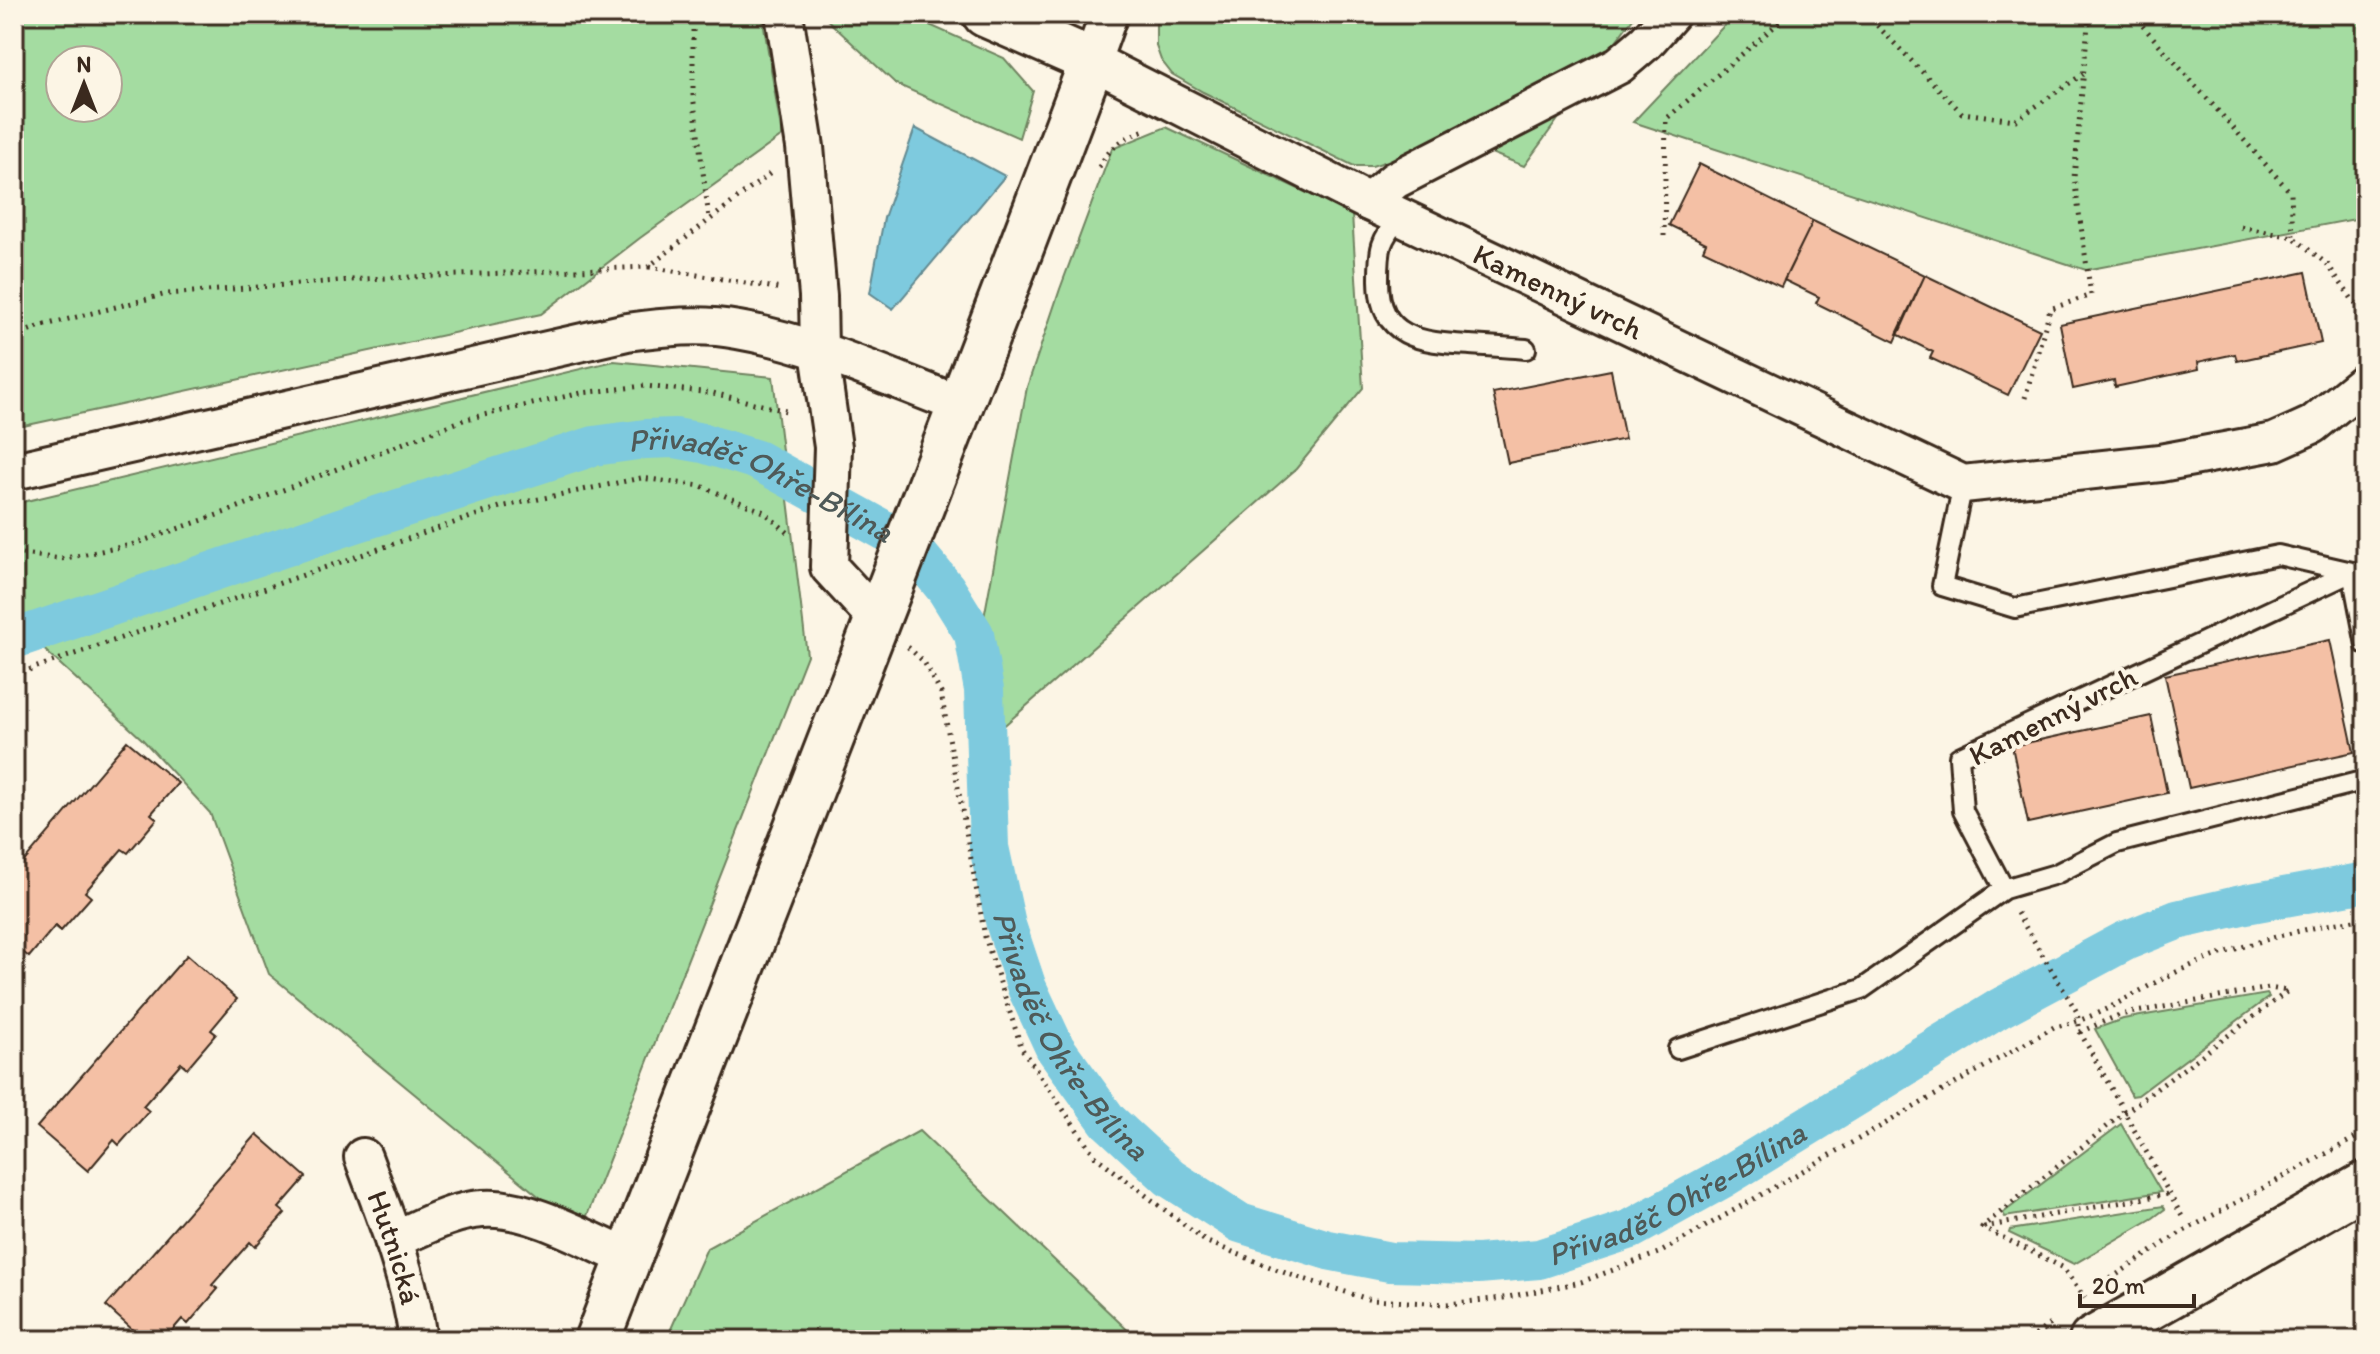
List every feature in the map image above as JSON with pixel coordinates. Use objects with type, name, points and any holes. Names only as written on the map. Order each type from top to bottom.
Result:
[{"type":"street","points":[[784,14],[805,147],[818,296],[819,351],[833,447],[829,567],[877,619]]},
{"type":"street","points":[[985,14],[1092,61]]},
{"type":"street","points":[[597,1340],[931,486],[1109,14]]},
{"type":"street","points":[[1385,209],[1395,180],[1619,65],[1646,42],[1671,14]]},
{"type":"street","name":"Kamenný vrch","points":[[1092,61],[1385,209],[1963,484]]},
{"type":"street","points":[[14,471],[639,330],[677,326],[739,330],[819,351],[961,405]]},
{"type":"street","points":[[1963,484],[2160,463],[2274,442],[2312,425],[2360,387]]},
{"type":"street","name":"Hutnická","points":[[363,1157],[393,1240],[415,1314],[418,1340]]},
{"type":"street","points":[[2088,1319],[2366,1184]]},
{"type":"street","points":[[393,1240],[449,1216],[481,1209],[508,1210],[629,1258]]},
{"type":"lane","points":[[1385,209],[1379,286],[1384,308],[1392,323],[1407,336],[1432,344],[1526,349]]},
{"type":"lane","points":[[1963,484],[1942,586],[2015,608],[2278,555],[2352,572],[2366,645]]},
{"type":"lane","name":"Kamenný vrch","points":[[2004,889],[1963,811],[1959,757],[2352,572]]},
{"type":"lane","points":[[1678,1049],[1862,989],[2004,889],[2056,874],[2117,843],[2366,780]]},
{"type":"path","points":[[693,14],[693,95],[709,219]]},
{"type":"path","points":[[1664,236],[1666,119],[1789,14]]},
{"type":"path","points":[[1866,14],[1962,113],[2016,120],[2084,73]]},
{"type":"path","points":[[2025,398],[2050,309],[2091,295],[2074,178],[2089,14]]},
{"type":"path","points":[[2132,14],[2291,193],[2293,237]]},
{"type":"path","points":[[1093,181],[1108,151],[1131,134],[1151,128]]},
{"type":"path","points":[[648,267],[805,147]]},
{"type":"path","points":[[2241,227],[2293,237],[2328,265],[2366,319]]},
{"type":"path","points":[[14,336],[41,326],[167,294],[364,279],[648,267],[818,296]]},
{"type":"path","points":[[14,553],[61,559],[131,545],[226,512],[466,419],[581,393],[644,386],[713,393],[805,415],[833,447]]},
{"type":"path","points":[[14,675],[500,507],[641,478],[701,486],[764,512],[829,567]]},
{"type":"path","points":[[877,619],[924,662],[941,693],[985,937],[1022,1049],[1095,1156],[1205,1241],[1288,1274],[1371,1300],[1447,1304],[1503,1298],[1581,1282],[1661,1252],[2054,1027],[2079,1023],[2180,970],[2249,943],[2366,918]]},
{"type":"path","points":[[2004,889],[2077,1012],[2080,1032],[2184,1220]]},
{"type":"path","points":[[1982,1227],[2124,1113],[2288,991],[2269,988],[2119,1015],[2080,1032]]},
{"type":"path","points":[[1982,1227],[2168,1194]]},
{"type":"path","points":[[1982,1227],[2062,1267],[2088,1319]]},
{"type":"path","points":[[2256,1332],[2260,1340]]},
{"type":"green space","points":[[14,14],[762,14],[782,136],[541,314],[14,428]]},
{"type":"green space","points":[[821,14],[905,14],[1004,58],[1033,91],[1019,138],[896,84]]},
{"type":"green space","points":[[1156,14],[1636,14],[1601,61],[1456,139],[1372,166],[1354,166],[1172,74],[1161,60],[1156,46]]},
{"type":"green space","points":[[1735,14],[2366,14],[2366,217],[2086,270],[1633,122]]},
{"type":"green space","points":[[1575,96],[1524,166],[1481,149]]},
{"type":"green space","points":[[1166,127],[1352,214],[1363,388],[1296,469],[990,738],[992,687],[981,634],[1027,387],[1112,149]]},
{"type":"green space","points":[[614,361],[773,377],[807,655],[581,1231],[269,974],[210,813],[143,740],[14,622],[14,504]]},
{"type":"green space","points":[[2267,994],[2269,997],[2138,1095],[2132,1096],[2095,1029],[2123,1019]]},
{"type":"green space","points":[[2121,1124],[2161,1192],[2005,1217],[2003,1213]]},
{"type":"green space","points":[[919,1131],[1138,1340],[666,1340],[707,1248]]},
{"type":"green space","points":[[2163,1206],[2165,1209],[2153,1218],[2074,1264],[2009,1233],[2010,1230]]},
{"type":"water","points":[[915,128],[1005,176],[893,309],[870,293],[884,218]]},
{"type":"building","points":[[1699,164],[1813,221],[1781,287],[1703,250],[1706,243],[1669,225]]},
{"type":"building","points":[[1813,221],[1925,275],[1895,342],[1816,303],[1819,297],[1784,280]]},
{"type":"building","points":[[2306,272],[2321,343],[2237,361],[2235,354],[2198,362],[2199,369],[2115,387],[2114,380],[2073,389],[2060,324]]},
{"type":"building","points":[[1925,275],[2040,330],[2008,395],[1930,358],[1933,352],[1897,334]]},
{"type":"building","points":[[1611,370],[1625,439],[1508,463],[1493,393]]},
{"type":"building","points":[[2330,640],[2354,752],[2189,788],[2165,675]]},
{"type":"building","points":[[2151,716],[2167,793],[2028,823],[2012,746]]},
{"type":"building","points":[[127,741],[178,783],[151,814],[157,819],[128,853],[122,849],[85,892],[91,897],[61,931],[55,926],[29,957],[14,945],[14,873]]},
{"type":"building","points":[[187,955],[237,999],[211,1030],[216,1034],[187,1068],[181,1063],[143,1106],[149,1111],[119,1145],[114,1140],[88,1171],[37,1127]]},
{"type":"building","points":[[257,1134],[306,1177],[279,1208],[285,1213],[255,1247],[250,1242],[212,1285],[218,1289],[188,1324],[182,1319],[164,1340],[144,1340],[106,1306]]},
{"type":"waterway","name":"Přivaděč Ohře-Bílina","points":[[14,639],[594,446],[675,438],[703,443],[757,460],[909,544],[946,589],[974,634],[984,690],[989,847],[1006,925],[1027,988],[1055,1048],[1108,1121],[1170,1178],[1240,1223],[1328,1250],[1390,1262],[1478,1264],[1539,1259],[1631,1229],[1723,1178],[2000,1008],[2125,941],[2177,920],[2366,882]]}]
